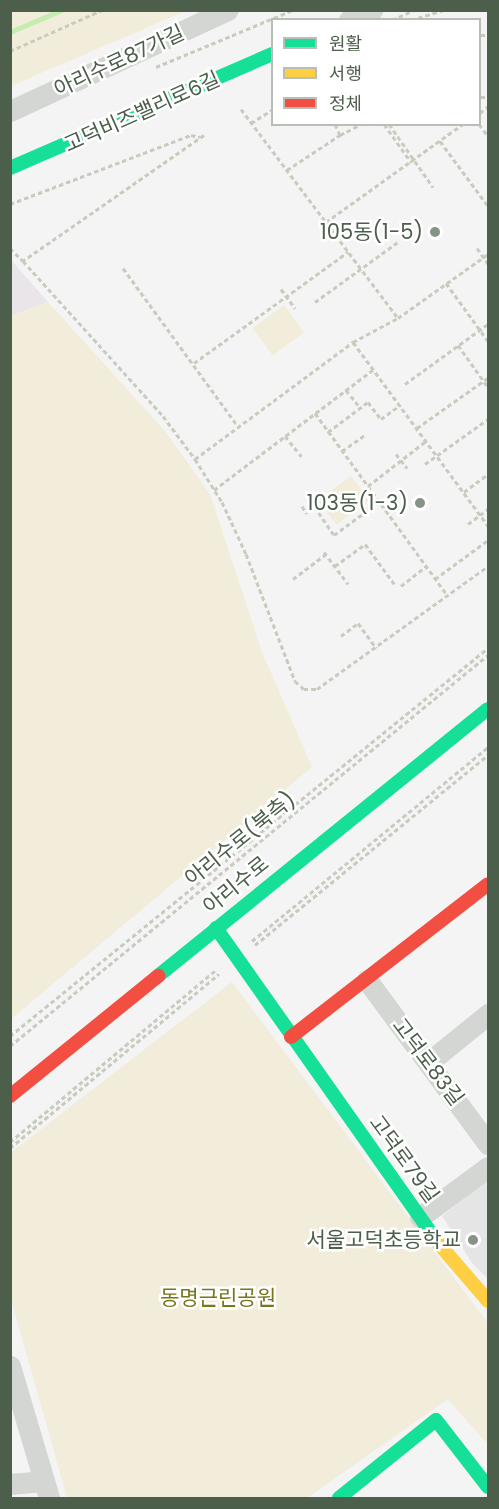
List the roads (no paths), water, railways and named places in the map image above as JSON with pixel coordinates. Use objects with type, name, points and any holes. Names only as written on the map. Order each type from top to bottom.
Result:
[{"type":"street","name":"아리수로87가길","points":[[10,111],[228,10]]},
{"type":"street","points":[[354,18],[372,10]]},
{"type":"street","name":"고덕비즈밸리로6길","points":[[10,168],[271,55]]},
{"type":"street","name":"아리수로","points":[[10,1096],[489,709]]},
{"type":"street","points":[[291,1037],[489,884]]},
{"type":"street","name":"고덕로79길","points":[[216,928],[452,1263],[489,1301]]},
{"type":"street","name":"고덕로83길","points":[[367,980],[489,1144]]},
{"type":"street","points":[[429,1062],[489,1014]]},
{"type":"street","points":[[420,1217],[489,1167]]},
{"type":"street","points":[[10,1366],[46,1490],[10,1484]]},
{"type":"street","points":[[339,1498],[436,1419],[489,1487]]},
{"type":"waterway","points":[[10,32],[61,10]]},
{"type":"place","name":"105동(1-5)","points":[[435,232]]},
{"type":"place","name":"103동(1-3)","points":[[420,503]]},
{"type":"place","name":"서울고덕초등학교","points":[[473,1240]]},
{"type":"park label","name":"동명근린공원","points":[[218,1298]]}]
